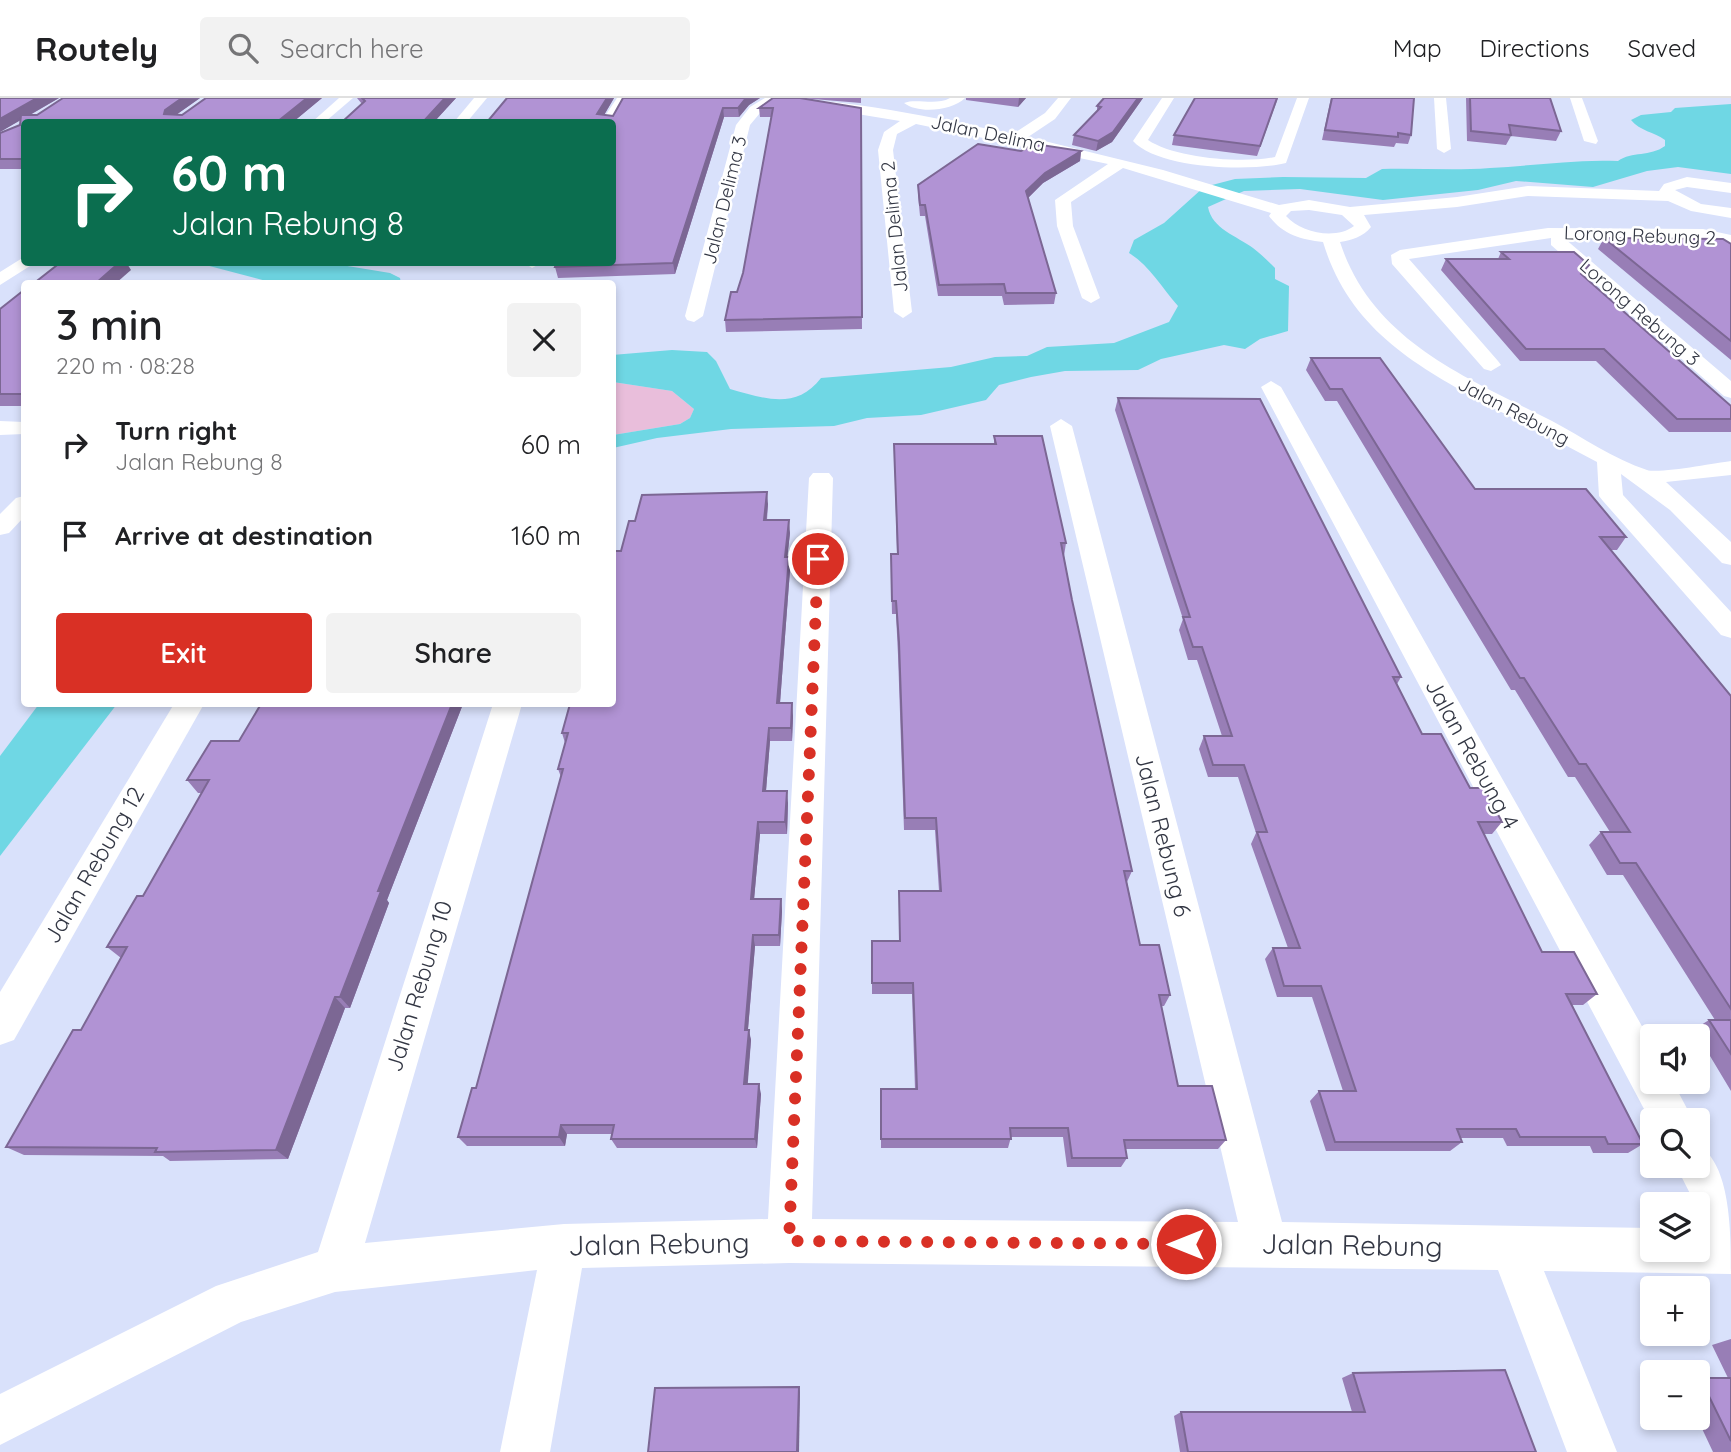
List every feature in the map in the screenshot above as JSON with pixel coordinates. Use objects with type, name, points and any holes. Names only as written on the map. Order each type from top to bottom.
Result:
[{"type":"street","points":[[322,119],[346,98]]},
{"type":"street","points":[[463,119],[481,98]]},
{"type":"street","points":[[609,119],[622,98]]},
{"type":"street","name":"Jalan Delima 3","points":[[694,316],[743,125],[755,110],[774,98]]},
{"type":"street","name":"Jalan Delima","points":[[782,98],[918,118],[1017,138],[1191,182],[1280,211]]},
{"type":"street","points":[[864,98],[935,106],[947,105],[958,98]]},
{"type":"street","points":[[1017,138],[1049,116],[1065,98]]},
{"type":"street","points":[[1168,98],[1140,141],[1151,150],[1264,164],[1281,160],[1303,98]]},
{"type":"street","points":[[1440,98],[1444,149]]},
{"type":"street","points":[[1576,98],[1591,141]]},
{"type":"street","name":"Jalan Delima 2","points":[[902,312],[886,174],[885,141],[892,130],[918,118]]},
{"type":"street","points":[[1091,298],[1065,226],[1063,200],[1118,164]]},
{"type":"street","points":[[1671,196],[1667,191],[1676,184],[1701,183],[1731,188]]},
{"type":"street","points":[[1348,212],[1362,222],[1360,231],[1330,237],[1288,227],[1280,222],[1277,216],[1280,211],[1309,205],[1348,212],[1457,202],[1529,205],[1606,194],[1671,196],[1693,206],[1731,214]]},
{"type":"street","name":"Lorong Rebung 2","points":[[1490,365],[1401,264],[1400,255],[1548,233],[1703,234],[1731,240]]},
{"type":"street","name":"Lorong Rebung 3","points":[[1548,233],[1731,392]]},
{"type":"street","name":"Jalan Rebung","points":[[1330,237],[1334,257],[1347,286],[1364,310],[1396,342],[1436,370],[1644,478],[1694,519],[1731,557]]},
{"type":"street","points":[[0,280],[21,264]]},
{"type":"street","name":"Jalan Rebung 4","points":[[1271,387],[1665,1108]]},
{"type":"street","name":"Jalan Rebung 6","points":[[1061,426],[1266,1244]]},
{"type":"street","points":[[0,428],[21,428]]},
{"type":"street","points":[[1608,460],[1611,496],[1731,629]]},
{"type":"street","points":[[1644,478],[1731,468]]},
{"type":"street","points":[[789,1241],[821,478]]},
{"type":"street","points":[[0,528],[21,506]]},
{"type":"street","name":"Jalan Rebung 12","points":[[0,1027],[187,707]]},
{"type":"street","name":"Jalan Rebung 10","points":[[335,1269],[377,1120],[506,707]]},
{"type":"street","points":[[1704,1178],[1731,1227]]},
{"type":"street","name":"Jalan Rebung","points":[[0,1420],[232,1302],[335,1269],[564,1246],[789,1241],[1266,1244],[1731,1252]]},
{"type":"street","points":[[525,1452],[564,1246]]},
{"type":"street","points":[[1512,1247],[1592,1452]]},
{"type":"shaded area","points":[[1731,104],[1731,174],[1678,167],[1647,171],[1593,187],[1516,181],[1478,190],[1383,200],[1300,189],[1244,191],[1208,207],[1214,221],[1259,253],[1275,268],[1275,279],[1289,286],[1288,331],[1260,339],[1245,349],[1224,345],[1161,359],[1138,370],[1065,371],[1031,377],[999,385],[986,400],[921,415],[867,418],[834,426],[731,429],[657,438],[616,447],[616,435],[680,424],[690,418],[694,409],[672,391],[616,382],[616,355],[672,350],[707,352],[716,361],[730,389],[778,399],[801,395],[821,378],[951,367],[995,357],[1027,356],[1047,347],[1114,343],[1169,322],[1178,306],[1149,270],[1129,253],[1134,240],[1164,223],[1204,187],[1235,179],[1366,178],[1382,169],[1476,169],[1618,161],[1665,146],[1665,140],[1631,120],[1641,115],[1671,112],[1675,108]]},
{"type":"shaded area","points":[[209,266],[347,266],[390,273],[400,280],[263,280]]},
{"type":"shaded area","points":[[616,382],[672,391],[694,409],[690,418],[680,424],[616,435]]},
{"type":"shaded area","points":[[37,707],[115,707],[0,856],[0,756]]},
{"type":"building","points":[[0,98],[37,98],[0,119]]},
{"type":"building","points":[[63,98],[182,98],[165,110],[164,114],[182,115],[206,98],[307,98],[281,119],[21,119],[21,159],[0,159],[0,133],[20,125],[21,115],[37,115]]},
{"type":"building","points":[[362,98],[445,98],[426,119],[345,119],[365,101]]},
{"type":"building","points":[[507,98],[607,98],[597,114],[613,116],[623,98],[746,98],[738,108],[723,108],[673,263],[616,265],[616,119],[490,119]]},
{"type":"building","points":[[773,98],[800,98],[861,108],[862,317],[725,320],[731,292],[737,292],[743,273],[773,108],[759,108]]},
{"type":"building","points":[[1104,98],[1138,98],[1113,132],[1098,141],[1074,135],[1101,107],[1097,106]]},
{"type":"building","points":[[1195,98],[1277,98],[1260,146],[1174,135]]},
{"type":"building","points":[[1332,98],[1414,98],[1411,135],[1398,133],[1398,137],[1325,130]]},
{"type":"building","points":[[1470,98],[1550,98],[1561,131],[1509,125],[1511,135],[1471,131]]},
{"type":"building","points":[[978,144],[1021,151],[1035,144],[1081,151],[1045,173],[1026,191],[1056,293],[1006,293],[1004,284],[939,285],[925,205],[920,205],[918,185]]},
{"type":"building","points":[[1604,238],[1723,239],[1731,244],[1731,341]]},
{"type":"building","points":[[1501,252],[1574,252],[1589,265],[1581,274],[1731,406],[1731,419],[1677,419],[1604,349],[1526,349],[1446,259],[1509,259]]},
{"type":"building","points":[[56,266],[115,266],[100,280],[38,280]]},
{"type":"building","points":[[21,292],[21,394],[0,394],[0,309]]},
{"type":"building","points":[[1311,358],[1380,358],[1475,489],[1586,489],[1626,537],[1600,537],[1731,696],[1731,1009],[1636,863],[1620,863],[1601,832],[1630,832],[1586,764],[1579,764],[1524,678],[1520,678],[1342,389],[1330,389]]},
{"type":"building","points":[[1118,398],[1260,399],[1401,677],[1393,677],[1422,734],[1441,734],[1470,788],[1484,788],[1502,822],[1478,822],[1542,952],[1574,952],[1597,994],[1566,994],[1640,1138],[1640,1144],[1608,1144],[1605,1137],[1520,1137],[1516,1129],[1457,1129],[1462,1142],[1335,1142],[1319,1091],[1356,1091],[1321,986],[1284,986],[1273,948],[1300,948],[1257,832],[1267,832],[1244,765],[1213,765],[1204,736],[1232,736],[1202,647],[1193,647],[1183,617],[1190,617]]},
{"type":"building","points":[[994,436],[1042,436],[1066,543],[1061,543],[1072,600],[1132,871],[1124,871],[1140,945],[1159,945],[1170,995],[1159,995],[1178,1086],[1212,1086],[1226,1140],[1124,1140],[1127,1158],[1072,1158],[1068,1128],[1010,1128],[1011,1139],[881,1139],[881,1089],[917,1089],[913,983],[872,983],[872,941],[900,941],[899,891],[941,891],[936,818],[905,818],[899,642],[896,601],[892,601],[891,554],[898,554],[894,444],[996,444]]},
{"type":"building","points":[[767,492],[764,520],[789,520],[785,557],[789,557],[777,703],[792,703],[791,728],[769,728],[763,791],[787,791],[785,822],[758,822],[751,899],[781,899],[779,935],[753,935],[745,1030],[749,1030],[744,1084],[759,1084],[755,1139],[611,1139],[614,1125],[561,1125],[559,1137],[458,1137],[472,1088],[476,1088],[563,769],[558,769],[568,733],[562,733],[569,707],[616,707],[616,551],[621,551],[629,521],[635,521],[642,495]]},
{"type":"building","points":[[259,707],[451,707],[378,891],[381,891],[340,997],[335,997],[276,1150],[155,1152],[157,1148],[6,1147],[73,1030],[81,1030],[127,947],[107,947],[137,896],[143,896],[209,780],[187,780],[211,741],[239,741]]},
{"type":"building","points":[[1709,1020],[1731,1020],[1731,1054]]},
{"type":"building","points":[[1505,1370],[1536,1452],[1188,1452],[1181,1412],[1365,1412],[1353,1373]]},
{"type":"building","points":[[1710,1378],[1731,1378],[1731,1441],[1710,1398]]},
{"type":"building","points":[[799,1387],[797,1452],[648,1452],[655,1388]]},
{"type":"route","points":[[818,559],[789,1241],[1186,1244]]}]
